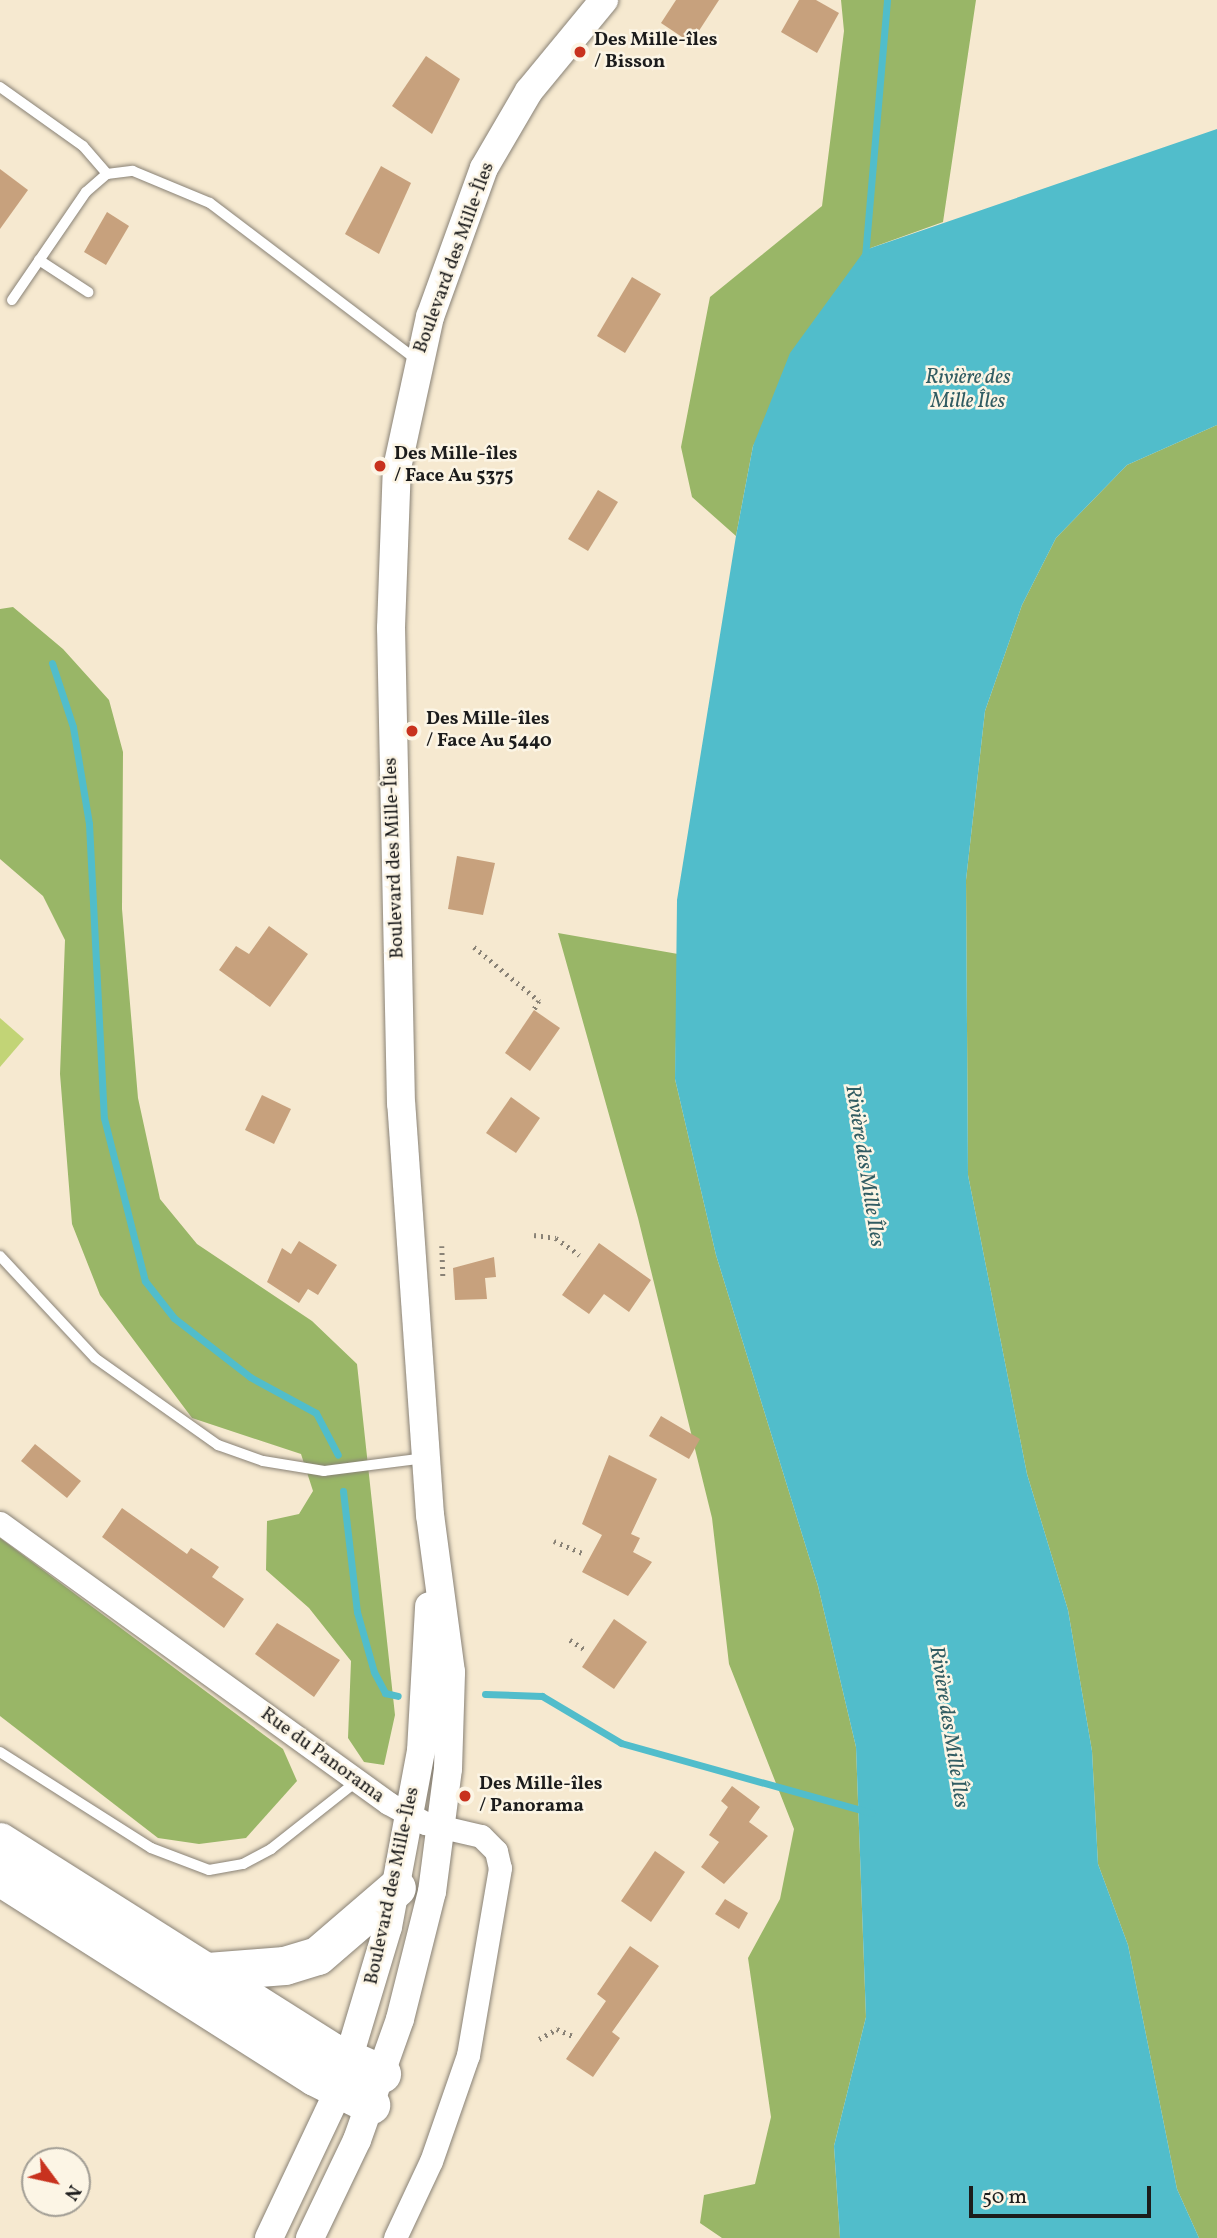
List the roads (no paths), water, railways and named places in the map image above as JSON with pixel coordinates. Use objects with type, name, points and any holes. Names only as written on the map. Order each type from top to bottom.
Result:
[{"type":"highway","points":[[0,1842],[208,1972],[360,2083]]},
{"type":"highway","points":[[0,1877],[360,2083]]},
{"type":"highway","points":[[208,1972],[285,1966],[318,1956],[397,1888]]},
{"type":"street","name":"Boulevard des Mille-Îles","points":[[269,2238],[360,2083],[417,1957],[441,1826],[451,1672],[430,1515],[403,1157],[391,628],[395,485],[418,361],[484,168],[529,91],[604,0]]},
{"type":"street","name":"Boulevard des Mille-Îles","points":[[310,2238],[360,2083],[411,1817],[428,1675],[430,1515]]},
{"type":"street","name":"Rue du Panorama","points":[[0,1523],[356,1781],[411,1817],[488,1841],[500,1868],[468,2055],[431,2161],[395,2238]]},
{"type":"lane","points":[[0,88],[83,146],[107,174]]},
{"type":"lane","points":[[12,300],[86,192],[107,174],[151,174],[210,204],[418,361]]},
{"type":"lane","points":[[39,260],[88,292]]},
{"type":"lane","points":[[0,1256],[94,1358],[218,1445],[263,1461],[324,1471],[426,1458]]},
{"type":"lane","points":[[0,1752],[151,1848],[209,1870],[243,1864],[271,1849],[356,1781]]},
{"type":"water","name":"Rivière des Mille Îles","points":[[1217,129],[1217,425],[1127,465],[1056,538],[1022,605],[985,711],[966,880],[968,1175],[1027,1474],[1068,1610],[1092,1751],[1098,1864],[1128,1945],[1177,2189],[1199,2238],[840,2238],[834,2146],[866,2017],[856,1747],[818,1586],[716,1255],[675,1079],[677,900],[736,536],[753,446],[790,353],[865,250]]},
{"type":"waterway","points":[[865,257],[887,0]]},
{"type":"waterway","points":[[52,663],[73,727],[89,824],[104,1118],[145,1281],[174,1318],[250,1377],[316,1413],[338,1455]]},
{"type":"waterway","points":[[343,1491],[357,1612],[374,1672],[385,1693],[398,1696]]},
{"type":"waterway","points":[[485,1694],[542,1696],[621,1743],[871,1813]]},
{"type":"place","name":"Des Mille-îles / Bisson","points":[[580,52]]},
{"type":"place","name":"Des Mille-îles / Face Au 5375","points":[[380,466]]},
{"type":"place","name":"Des Mille-îles / Face Au 5440","points":[[412,731]]},
{"type":"place","name":"Des Mille-îles / Panorama","points":[[465,1796]]}]
